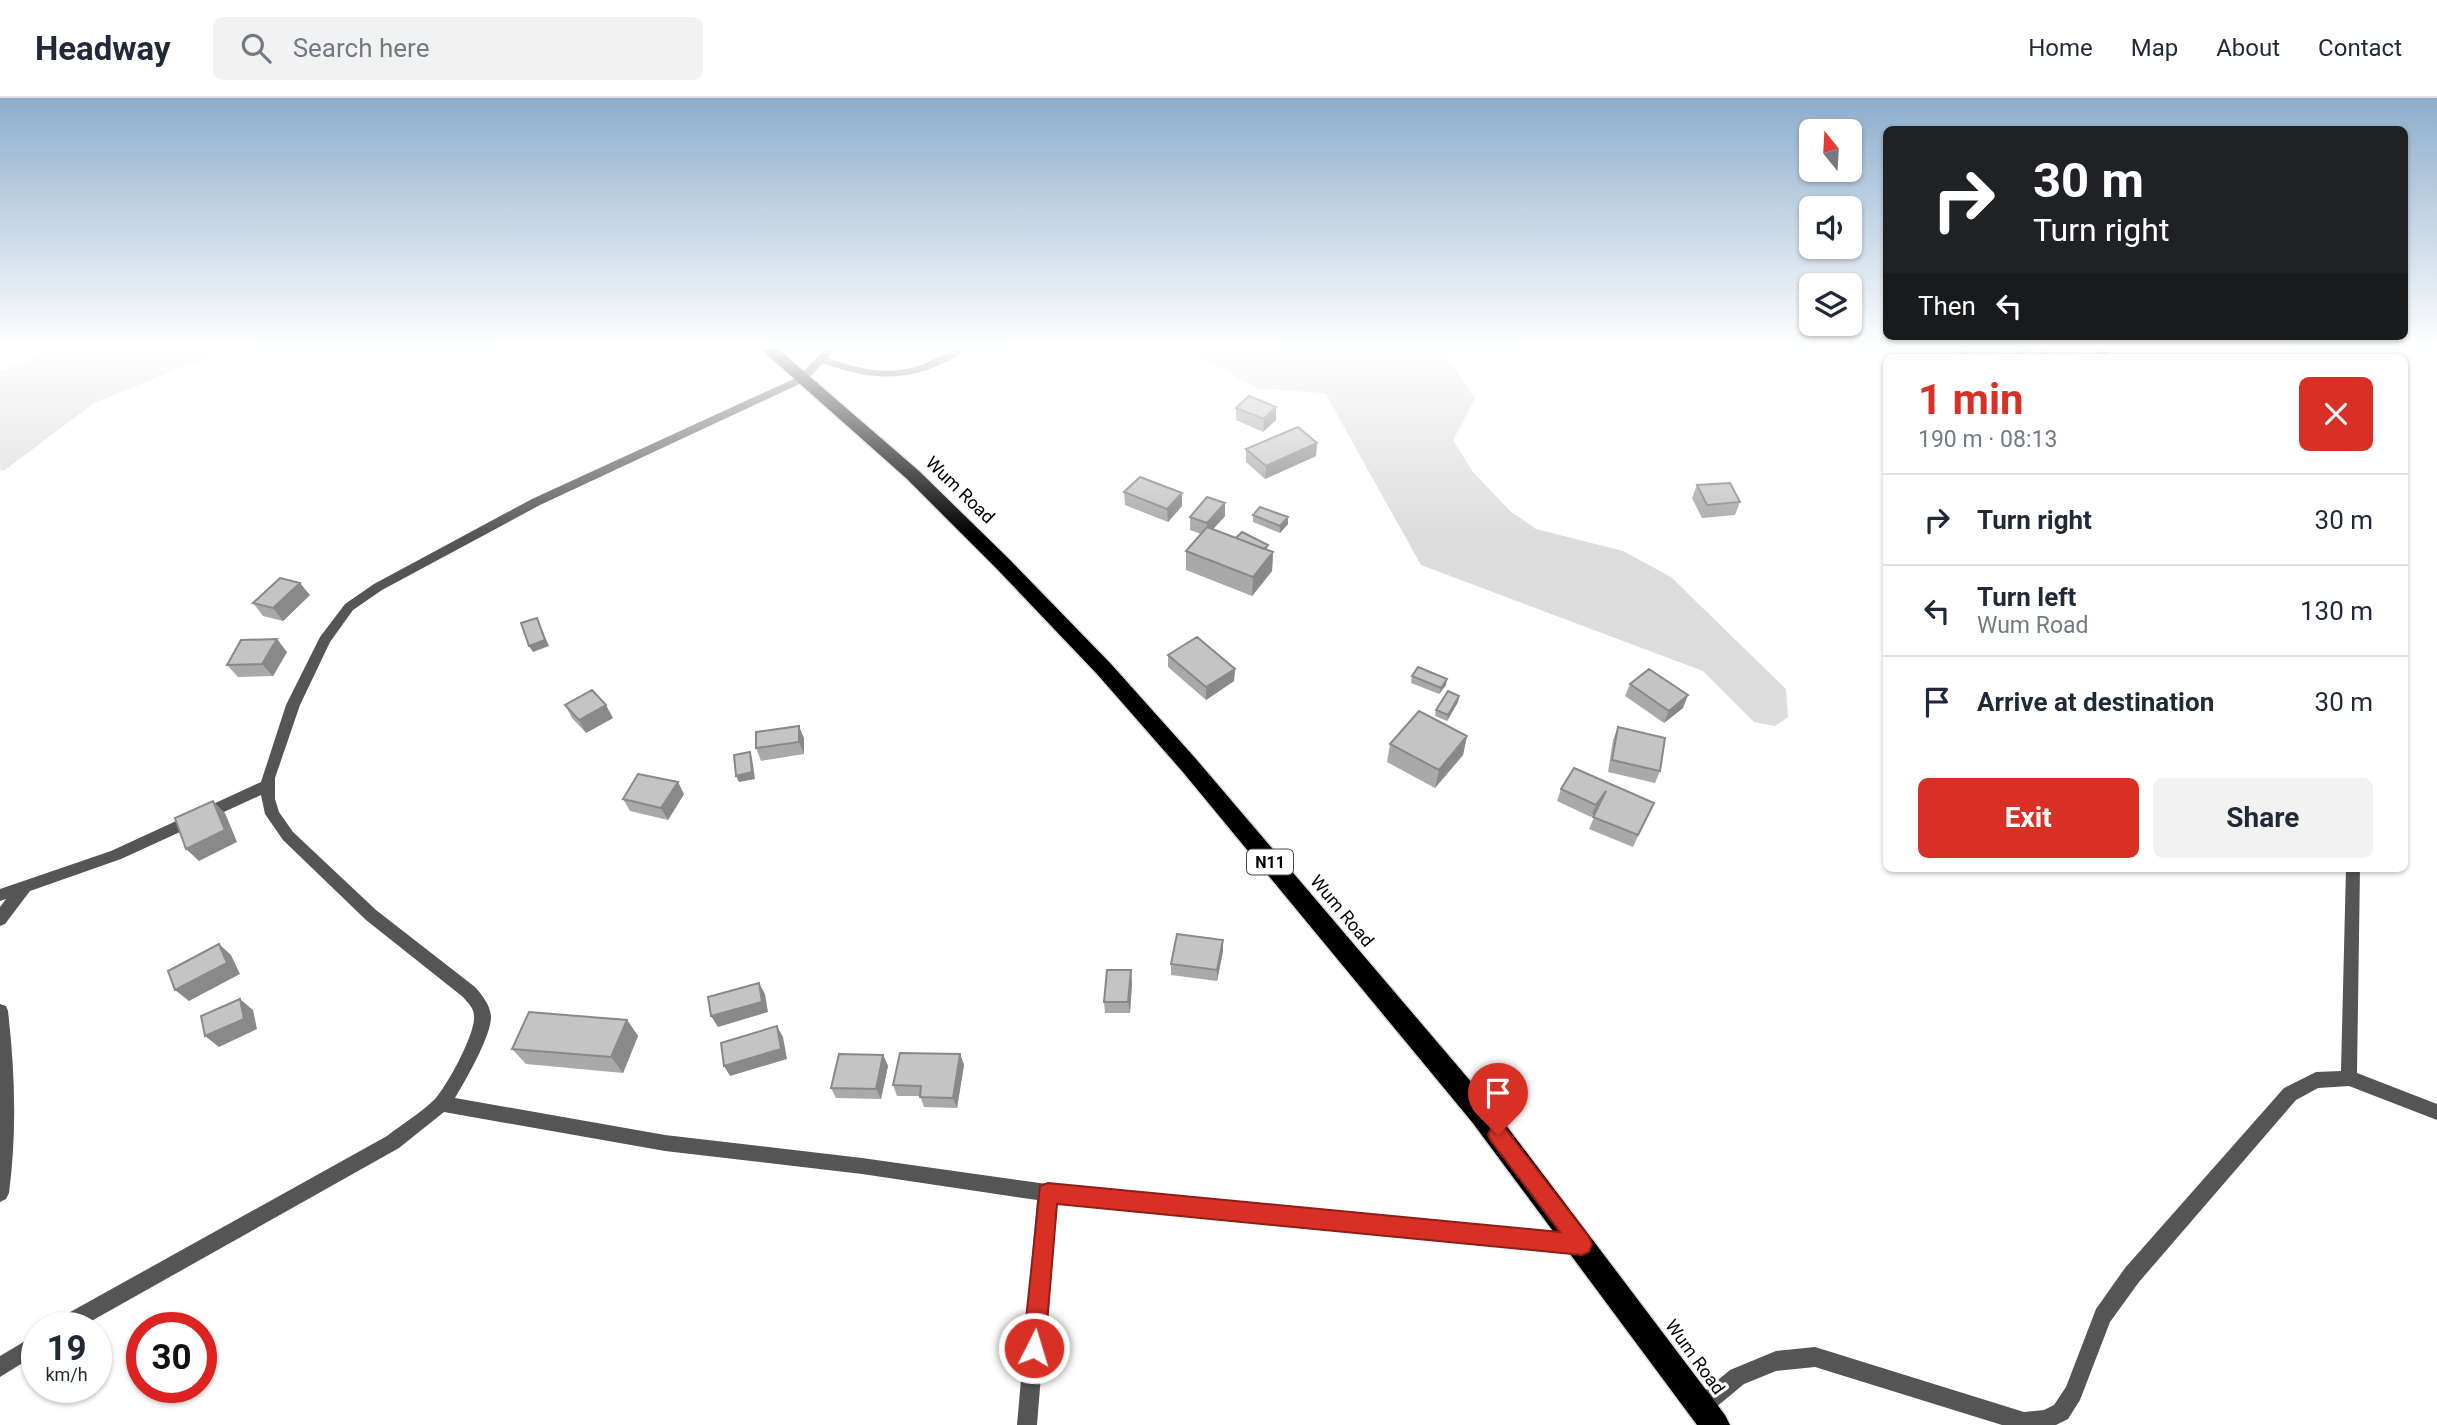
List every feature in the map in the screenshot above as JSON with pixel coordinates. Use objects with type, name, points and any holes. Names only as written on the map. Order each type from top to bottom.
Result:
[{"type":"highway","name":"Wum Road","points":[[839,411],[913,475],[1112,679],[1473,1102],[1716,1425]]},
{"type":"street","points":[[90,1312],[393,1142],[442,1104],[478,1036],[483,1017],[478,1002],[470,992],[371,915],[288,836],[272,814],[268,785],[293,705],[325,640],[349,607],[378,587],[536,502],[733,411]]},
{"type":"street","points":[[0,895],[116,855],[268,785]]},
{"type":"street","points":[[2349,1078],[2353,872]]},
{"type":"street","points":[[0,919],[24,888]]},
{"type":"street","points":[[0,1011],[7,1061],[9,1135],[0,1193]]},
{"type":"street","points":[[1702,1406],[1737,1377],[1776,1361],[1815,1357],[2024,1422],[2045,1420],[2061,1412],[2073,1393],[2103,1316],[2132,1275],[2290,1094],[2316,1080],[2349,1078],[2437,1112]]},
{"type":"street","points":[[442,1104],[665,1143],[862,1166],[1048,1193],[1582,1244]]},
{"type":"street","points":[[1027,1425],[1048,1193]]},
{"type":"street","points":[[0,1367],[21,1353]]},
{"type":"shaded area","points":[[0,411],[83,411],[5,470],[0,470]]},
{"type":"shaded area","points":[[1335,411],[1469,411],[1453,440],[1473,472],[1510,511],[1536,529],[1623,551],[1671,577],[1786,689],[1788,717],[1775,726],[1754,722],[1703,671],[1421,565]]},
{"type":"building","points":[[1243,411],[1272,411],[1264,419]]},
{"type":"building","points":[[1298,427],[1317,443],[1266,466],[1246,449]]},
{"type":"building","points":[[1140,477],[1182,493],[1167,509],[1124,492]]},
{"type":"building","points":[[1730,483],[1740,502],[1707,505],[1697,485]]},
{"type":"building","points":[[1207,497],[1225,503],[1207,523],[1190,517]]},
{"type":"building","points":[[1260,507],[1288,517],[1280,526],[1253,515]]},
{"type":"building","points":[[1207,527],[1273,552],[1253,577],[1186,551]]},
{"type":"building","points":[[1242,532],[1268,545],[1264,549],[1236,538]]},
{"type":"building","points":[[280,578],[300,583],[273,608],[253,603]]},
{"type":"building","points":[[537,618],[545,640],[529,646],[521,623]]},
{"type":"building","points":[[1197,637],[1235,669],[1206,687],[1168,655]]},
{"type":"building","points":[[277,639],[262,664],[227,665],[241,640]]},
{"type":"building","points":[[1418,667],[1447,679],[1441,688],[1412,676]]},
{"type":"building","points":[[1649,669],[1688,695],[1669,711],[1630,684]]},
{"type":"building","points":[[592,690],[606,705],[579,720],[565,705]]},
{"type":"building","points":[[1448,691],[1459,696],[1448,715],[1436,710]]},
{"type":"building","points":[[1419,711],[1467,736],[1439,770],[1390,744]]},
{"type":"building","points":[[799,726],[799,742],[756,748],[756,732]]},
{"type":"building","points":[[1618,727],[1665,738],[1660,771],[1612,760]]},
{"type":"building","points":[[750,752],[752,772],[736,776],[734,755]]},
{"type":"building","points":[[1574,768],[1654,803],[1638,835],[1593,817],[1606,791],[1596,805],[1561,789]]},
{"type":"building","points":[[638,774],[678,782],[661,808],[623,799]]},
{"type":"building","points":[[213,801],[225,830],[186,849],[175,818]]},
{"type":"building","points":[[1177,934],[1223,940],[1217,970],[1171,964]]},
{"type":"building","points":[[219,944],[227,963],[175,990],[168,971]]},
{"type":"building","points":[[1107,970],[1131,970],[1128,1002],[1104,1002]]},
{"type":"building","points":[[759,983],[762,1002],[711,1016],[708,997]]},
{"type":"building","points":[[240,999],[244,1019],[205,1036],[201,1016]]},
{"type":"building","points":[[529,1012],[627,1020],[611,1057],[512,1049]]},
{"type":"building","points":[[777,1026],[781,1049],[724,1066],[721,1043]]},
{"type":"building","points":[[900,1053],[960,1054],[953,1098],[920,1097],[921,1086],[893,1085]]},
{"type":"building","points":[[839,1054],[883,1055],[876,1089],[831,1088]]},
{"type":"route","points":[[1034,1348],[1048,1193],[1582,1244],[1498,1135]]}]
